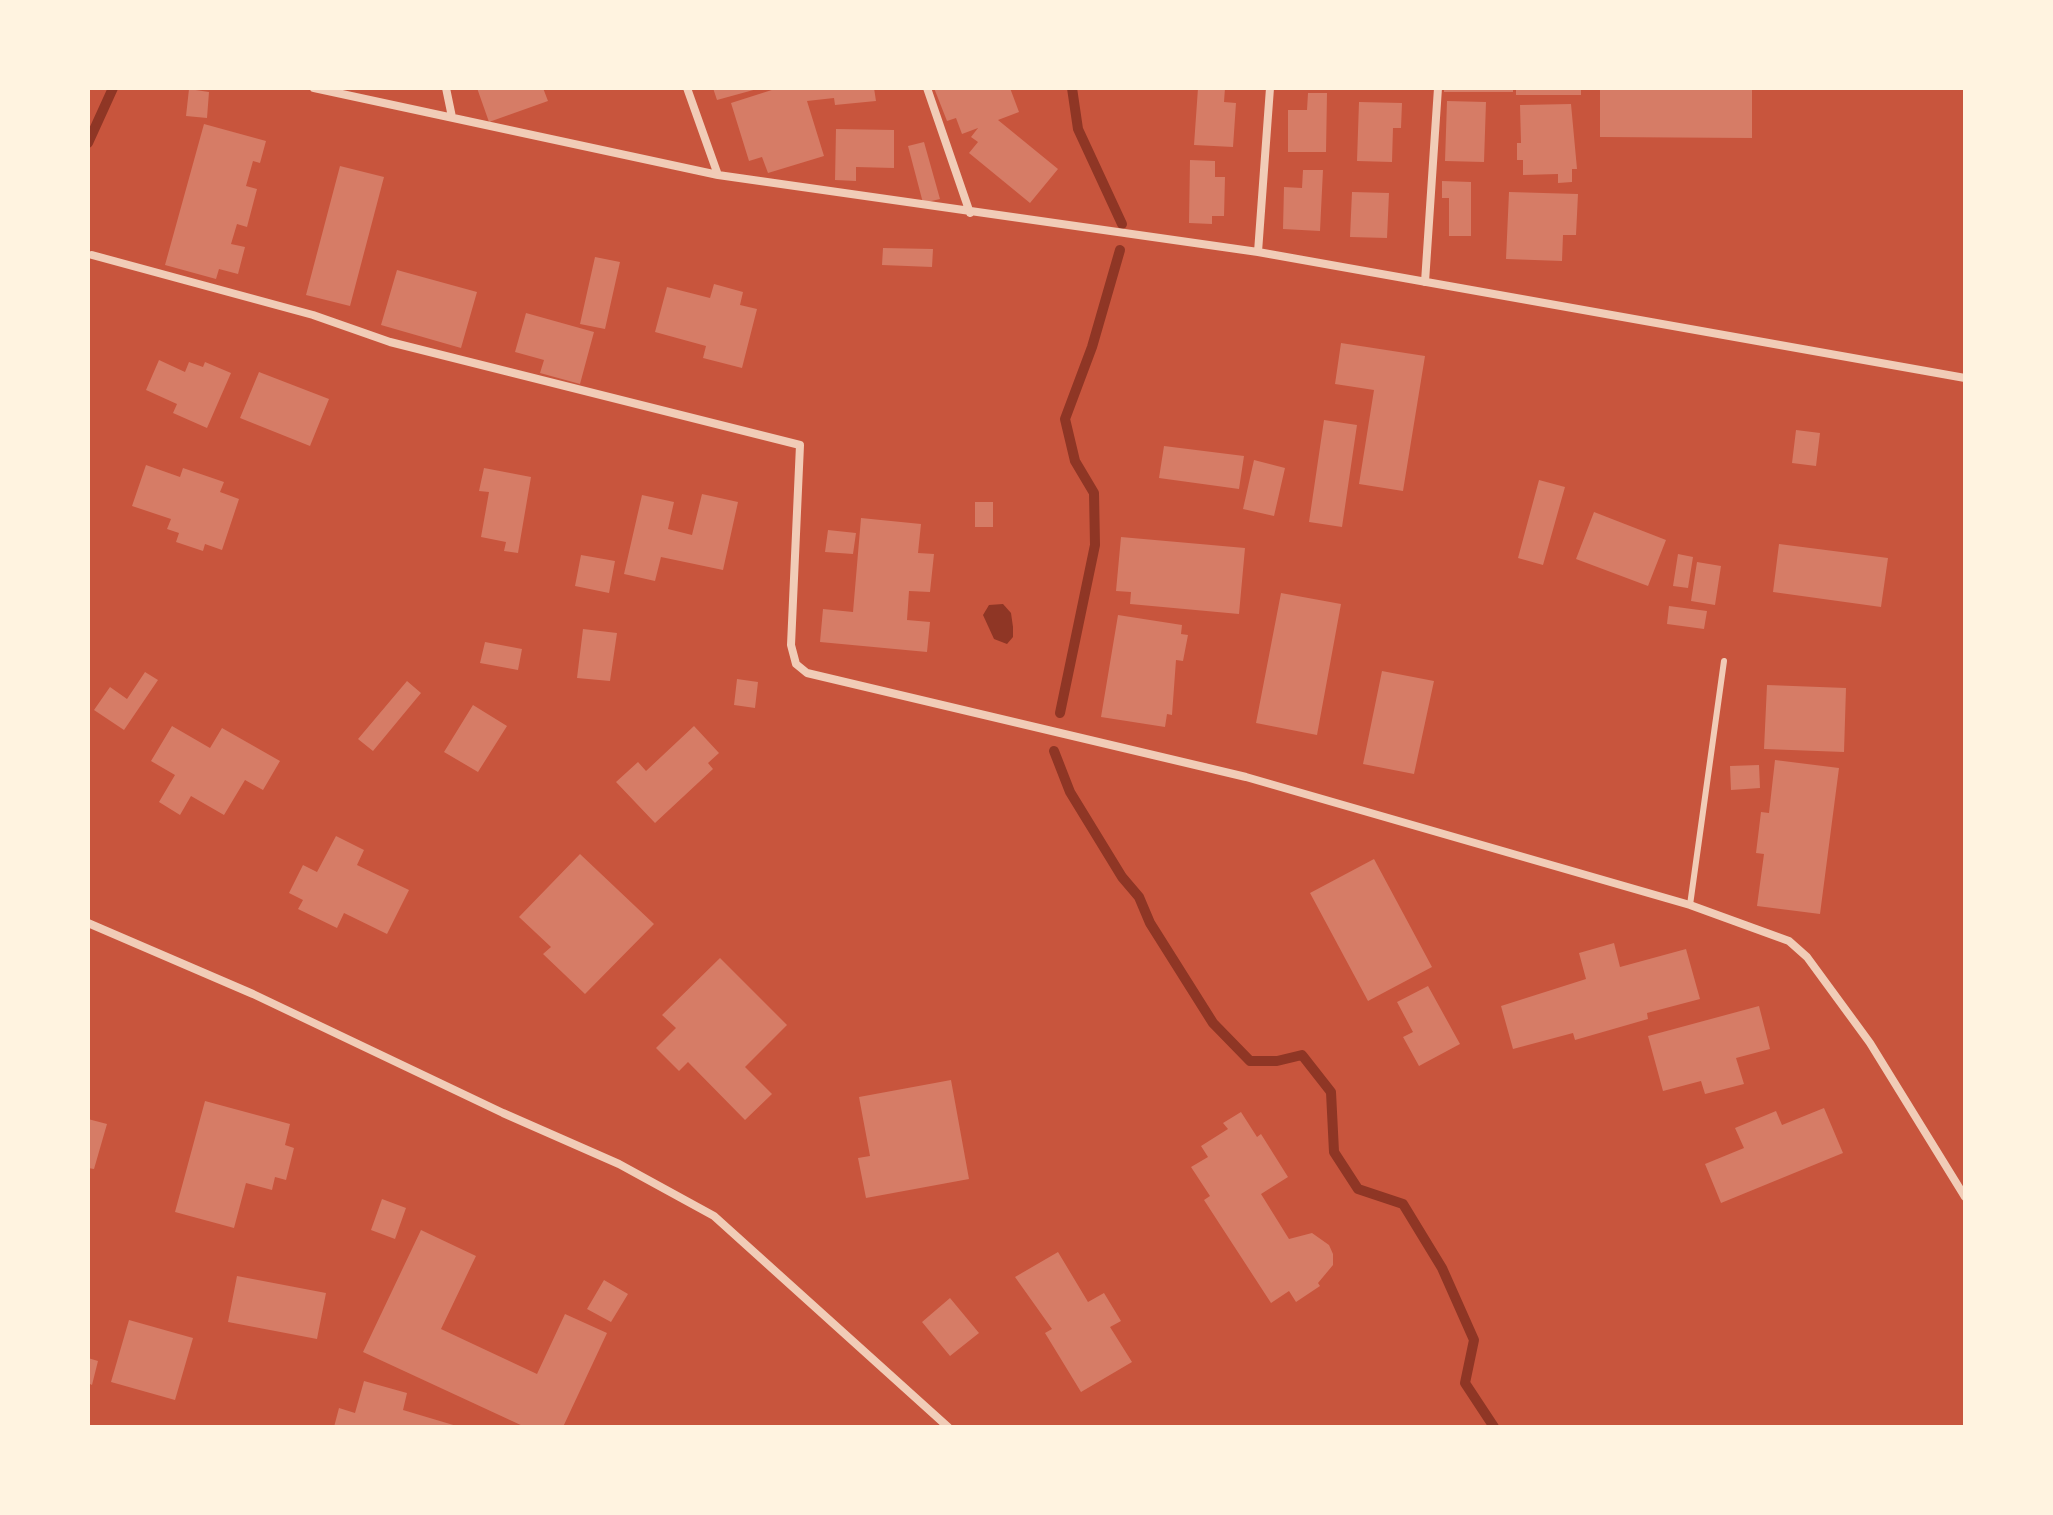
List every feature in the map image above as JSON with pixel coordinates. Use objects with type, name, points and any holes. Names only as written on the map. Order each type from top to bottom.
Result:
[{"type":"street","points":[[314,88],[718,175],[1258,252],[1965,378]]},
{"type":"street","points":[[446,88],[452,117]]},
{"type":"street","points":[[687,88],[718,175]]},
{"type":"street","points":[[927,88],[970,213]]},
{"type":"street","points":[[1258,252],[1270,88]]},
{"type":"street","points":[[1425,282],[1438,88]]},
{"type":"street","points":[[92,255],[313,315],[390,342],[800,445],[791,645],[796,664],[807,673],[1057,729],[1246,777],[1690,905],[1789,941],[1807,957],[1870,1043],[1965,1197]]},
{"type":"street","points":[[88,923],[267,1000],[503,1113],[619,1164],[714,1216],[948,1427]]},
{"type":"lane","points":[[1690,905],[1724,661]]},
{"type":"shaded area","points":[[1003,604],[1011,613],[1013,627],[1013,637],[1007,644],[994,639],[983,615],[989,605]]},
{"type":"building","points":[[477,88],[543,88],[548,101],[489,122]]},
{"type":"building","points":[[713,88],[757,88],[757,89],[717,100]]},
{"type":"building","points":[[778,88],[874,88],[876,101],[835,105],[834,98],[807,101],[824,156],[768,173],[762,157],[749,161],[731,103]]},
{"type":"building","points":[[934,88],[1010,88],[1019,112],[998,120],[1058,169],[1030,203],[969,153],[978,142],[971,137],[978,128],[962,134],[956,118],[947,121]]},
{"type":"building","points":[[1198,88],[1225,88],[1224,102],[1236,103],[1233,147],[1194,145]]},
{"type":"building","points":[[1444,88],[1513,88],[1513,92],[1444,92]]},
{"type":"building","points":[[1516,88],[1581,88],[1581,95],[1516,95]]},
{"type":"building","points":[[1600,88],[1752,88],[1752,138],[1600,137]]},
{"type":"building","points":[[189,89],[209,92],[207,118],[186,116]]},
{"type":"building","points":[[1308,93],[1327,93],[1326,152],[1288,152],[1288,110],[1307,110]]},
{"type":"building","points":[[1447,101],[1486,102],[1484,162],[1445,161]]},
{"type":"building","points":[[1359,102],[1402,103],[1401,128],[1393,128],[1392,162],[1357,161]]},
{"type":"building","points":[[1571,104],[1577,169],[1572,169],[1572,182],[1558,183],[1558,174],[1523,175],[1523,160],[1517,160],[1517,143],[1521,143],[1520,105]]},
{"type":"building","points":[[204,124],[266,141],[260,163],[253,161],[246,186],[257,189],[247,227],[237,224],[231,244],[245,247],[238,274],[219,269],[216,279],[165,265]]},
{"type":"building","points":[[836,129],[894,130],[894,168],[856,167],[856,181],[835,180]]},
{"type":"building","points":[[924,142],[940,199],[923,203],[908,146]]},
{"type":"building","points":[[1190,160],[1215,161],[1215,177],[1225,177],[1224,216],[1212,216],[1212,224],[1189,223]]},
{"type":"building","points":[[340,166],[384,177],[350,306],[306,295]]},
{"type":"building","points":[[1303,170],[1323,170],[1320,231],[1283,229],[1284,187],[1302,188]]},
{"type":"building","points":[[1442,181],[1471,182],[1471,236],[1449,236],[1449,198],[1442,198]]},
{"type":"building","points":[[1352,192],[1389,193],[1387,238],[1350,237]]},
{"type":"building","points":[[1509,192],[1578,194],[1576,235],[1563,235],[1562,261],[1506,259]]},
{"type":"building","points":[[883,248],[933,249],[932,267],[882,265]]},
{"type":"building","points":[[595,257],[620,262],[605,329],[580,324]]},
{"type":"building","points":[[397,270],[477,292],[461,348],[381,325]]},
{"type":"building","points":[[714,284],[743,292],[740,305],[757,309],[742,368],[703,358],[706,346],[655,332],[667,287],[710,298]]},
{"type":"building","points":[[526,313],[594,332],[580,384],[540,373],[544,360],[515,352]]},
{"type":"building","points":[[1341,343],[1425,356],[1403,491],[1359,484],[1374,390],[1335,384]]},
{"type":"building","points":[[159,360],[185,372],[189,362],[203,367],[205,362],[231,373],[207,428],[173,413],[177,404],[146,390]]},
{"type":"building","points":[[259,372],[329,399],[310,446],[240,418]]},
{"type":"building","points":[[1324,420],[1357,425],[1342,527],[1309,522]]},
{"type":"building","points":[[1796,430],[1820,433],[1816,466],[1792,463]]},
{"type":"building","points":[[1164,446],[1244,456],[1239,489],[1159,478]]},
{"type":"building","points":[[1254,460],[1285,468],[1274,516],[1243,509]]},
{"type":"building","points":[[146,465],[180,477],[183,468],[224,482],[220,492],[239,499],[222,550],[205,544],[203,551],[176,542],[179,533],[167,529],[171,519],[132,506]]},
{"type":"building","points":[[484,468],[531,477],[518,553],[504,551],[506,542],[481,537],[489,492],[479,491]]},
{"type":"building","points":[[1539,480],[1565,487],[1543,565],[1518,558]]},
{"type":"building","points":[[702,494],[738,502],[723,570],[661,557],[655,581],[624,574],[642,495],[674,502],[668,529],[692,535]]},
{"type":"building","points":[[975,502],[993,502],[993,527],[975,527]]},
{"type":"building","points":[[1594,512],[1666,540],[1648,586],[1576,559]]},
{"type":"building","points":[[861,518],[921,524],[918,553],[934,554],[930,592],[909,591],[907,620],[930,622],[927,652],[820,642],[823,609],[853,612]]},
{"type":"building","points":[[828,530],[856,533],[853,554],[825,552]]},
{"type":"building","points":[[1121,537],[1245,548],[1239,614],[1130,604],[1131,592],[1116,591]]},
{"type":"building","points":[[1779,544],[1888,558],[1881,607],[1773,592]]},
{"type":"building","points":[[1678,554],[1693,557],[1688,588],[1673,586]]},
{"type":"building","points":[[581,555],[615,561],[609,593],[575,586]]},
{"type":"building","points":[[1697,562],[1721,566],[1715,605],[1691,601]]},
{"type":"building","points":[[1281,593],[1341,604],[1317,735],[1256,723]]},
{"type":"building","points":[[1669,606],[1707,611],[1704,629],[1667,624]]},
{"type":"building","points":[[1118,615],[1182,625],[1181,634],[1188,635],[1183,661],[1176,660],[1172,715],[1167,714],[1165,727],[1101,717]]},
{"type":"building","points":[[583,629],[617,633],[610,681],[577,678]]},
{"type":"building","points":[[485,642],[522,649],[518,670],[480,663]]},
{"type":"building","points":[[1382,671],[1434,681],[1414,774],[1363,764]]},
{"type":"building","points":[[145,672],[158,680],[124,730],[94,710],[110,687],[127,699]]},
{"type":"building","points":[[737,679],[758,682],[755,708],[734,705]]},
{"type":"building","points":[[407,681],[421,693],[373,751],[358,739]]},
{"type":"building","points":[[1767,685],[1846,688],[1844,752],[1764,749]]},
{"type":"building","points":[[473,705],[507,726],[478,772],[444,752]]},
{"type":"building","points":[[172,726],[210,748],[222,728],[280,761],[263,790],[245,780],[224,815],[191,796],[180,815],[159,802],[175,775],[151,761]]},
{"type":"building","points":[[694,726],[719,753],[708,763],[713,769],[655,823],[616,782],[638,762],[646,771]]},
{"type":"building","points":[[1775,760],[1839,768],[1820,914],[1757,906],[1764,854],[1756,853],[1761,812],[1769,813]]},
{"type":"building","points":[[1759,765],[1760,788],[1731,790],[1730,766]]},
{"type":"building","points":[[336,836],[364,850],[357,865],[409,890],[387,934],[344,913],[337,928],[298,909],[303,900],[289,893],[303,865],[317,872]]},
{"type":"building","points":[[580,854],[654,924],[585,994],[543,954],[551,947],[519,917]]},
{"type":"building","points":[[1374,859],[1432,967],[1368,1001],[1310,893]]},
{"type":"building","points":[[1614,943],[1620,967],[1686,949],[1700,999],[1647,1013],[1648,1019],[1575,1040],[1573,1033],[1513,1049],[1501,1006],[1586,979],[1579,953]]},
{"type":"building","points":[[720,958],[787,1025],[745,1067],[772,1094],[745,1120],[688,1062],[679,1071],[656,1048],[676,1028],[662,1015]]},
{"type":"building","points":[[1428,986],[1460,1044],[1419,1066],[1403,1037],[1413,1032],[1397,1002]]},
{"type":"building","points":[[1759,1006],[1770,1049],[1736,1058],[1744,1084],[1705,1094],[1701,1081],[1663,1091],[1648,1036]]},
{"type":"building","points":[[951,1080],[969,1179],[866,1198],[858,1158],[870,1156],[859,1097]]},
{"type":"building","points":[[205,1101],[290,1124],[285,1145],[294,1148],[286,1180],[275,1177],[272,1190],[246,1183],[234,1228],[175,1212]]},
{"type":"building","points":[[1824,1108],[1843,1153],[1721,1203],[1705,1164],[1744,1148],[1735,1128],[1776,1111],[1782,1125]]},
{"type":"building","points":[[1241,1112],[1257,1137],[1261,1134],[1288,1177],[1261,1194],[1289,1239],[1312,1233],[1329,1245],[1333,1254],[1333,1265],[1318,1283],[1320,1286],[1296,1302],[1289,1291],[1271,1303],[1204,1200],[1210,1196],[1191,1167],[1208,1157],[1201,1146],[1228,1129],[1223,1123]]},
{"type":"building","points":[[88,1119],[107,1124],[94,1169],[88,1168]]},
{"type":"building","points":[[382,1199],[406,1208],[395,1239],[371,1230]]},
{"type":"building","points":[[421,1230],[476,1256],[441,1329],[537,1374],[565,1314],[607,1333],[563,1427],[525,1427],[363,1352]]},
{"type":"building","points":[[1058,1252],[1088,1302],[1104,1293],[1121,1321],[1110,1327],[1132,1362],[1081,1392],[1045,1333],[1052,1329],[1015,1277]]},
{"type":"building","points":[[237,1276],[326,1293],[317,1339],[228,1322]]},
{"type":"building","points":[[604,1280],[628,1294],[611,1322],[587,1309]]},
{"type":"building","points":[[950,1298],[979,1333],[950,1356],[922,1322]]},
{"type":"building","points":[[129,1320],[193,1338],[175,1400],[111,1382]]},
{"type":"building","points":[[88,1358],[98,1361],[92,1385],[88,1383]]},
{"type":"building","points":[[364,1381],[407,1393],[403,1410],[460,1427],[334,1427],[339,1408],[355,1413]]},
{"type":"waterway","points":[[88,143],[113,88]]},
{"type":"waterway","points":[[1072,88],[1078,129],[1122,224]]},
{"type":"waterway","points":[[1060,713],[1095,545],[1094,493],[1075,461],[1065,419],[1092,347],[1120,250]]},
{"type":"waterway","points":[[1054,751],[1070,792],[1122,877],[1139,897],[1150,923],[1213,1023],[1250,1061],[1277,1061],[1302,1055],[1331,1092],[1334,1152],[1358,1189],[1403,1204],[1442,1268],[1474,1340],[1465,1383],[1494,1427]]}]
